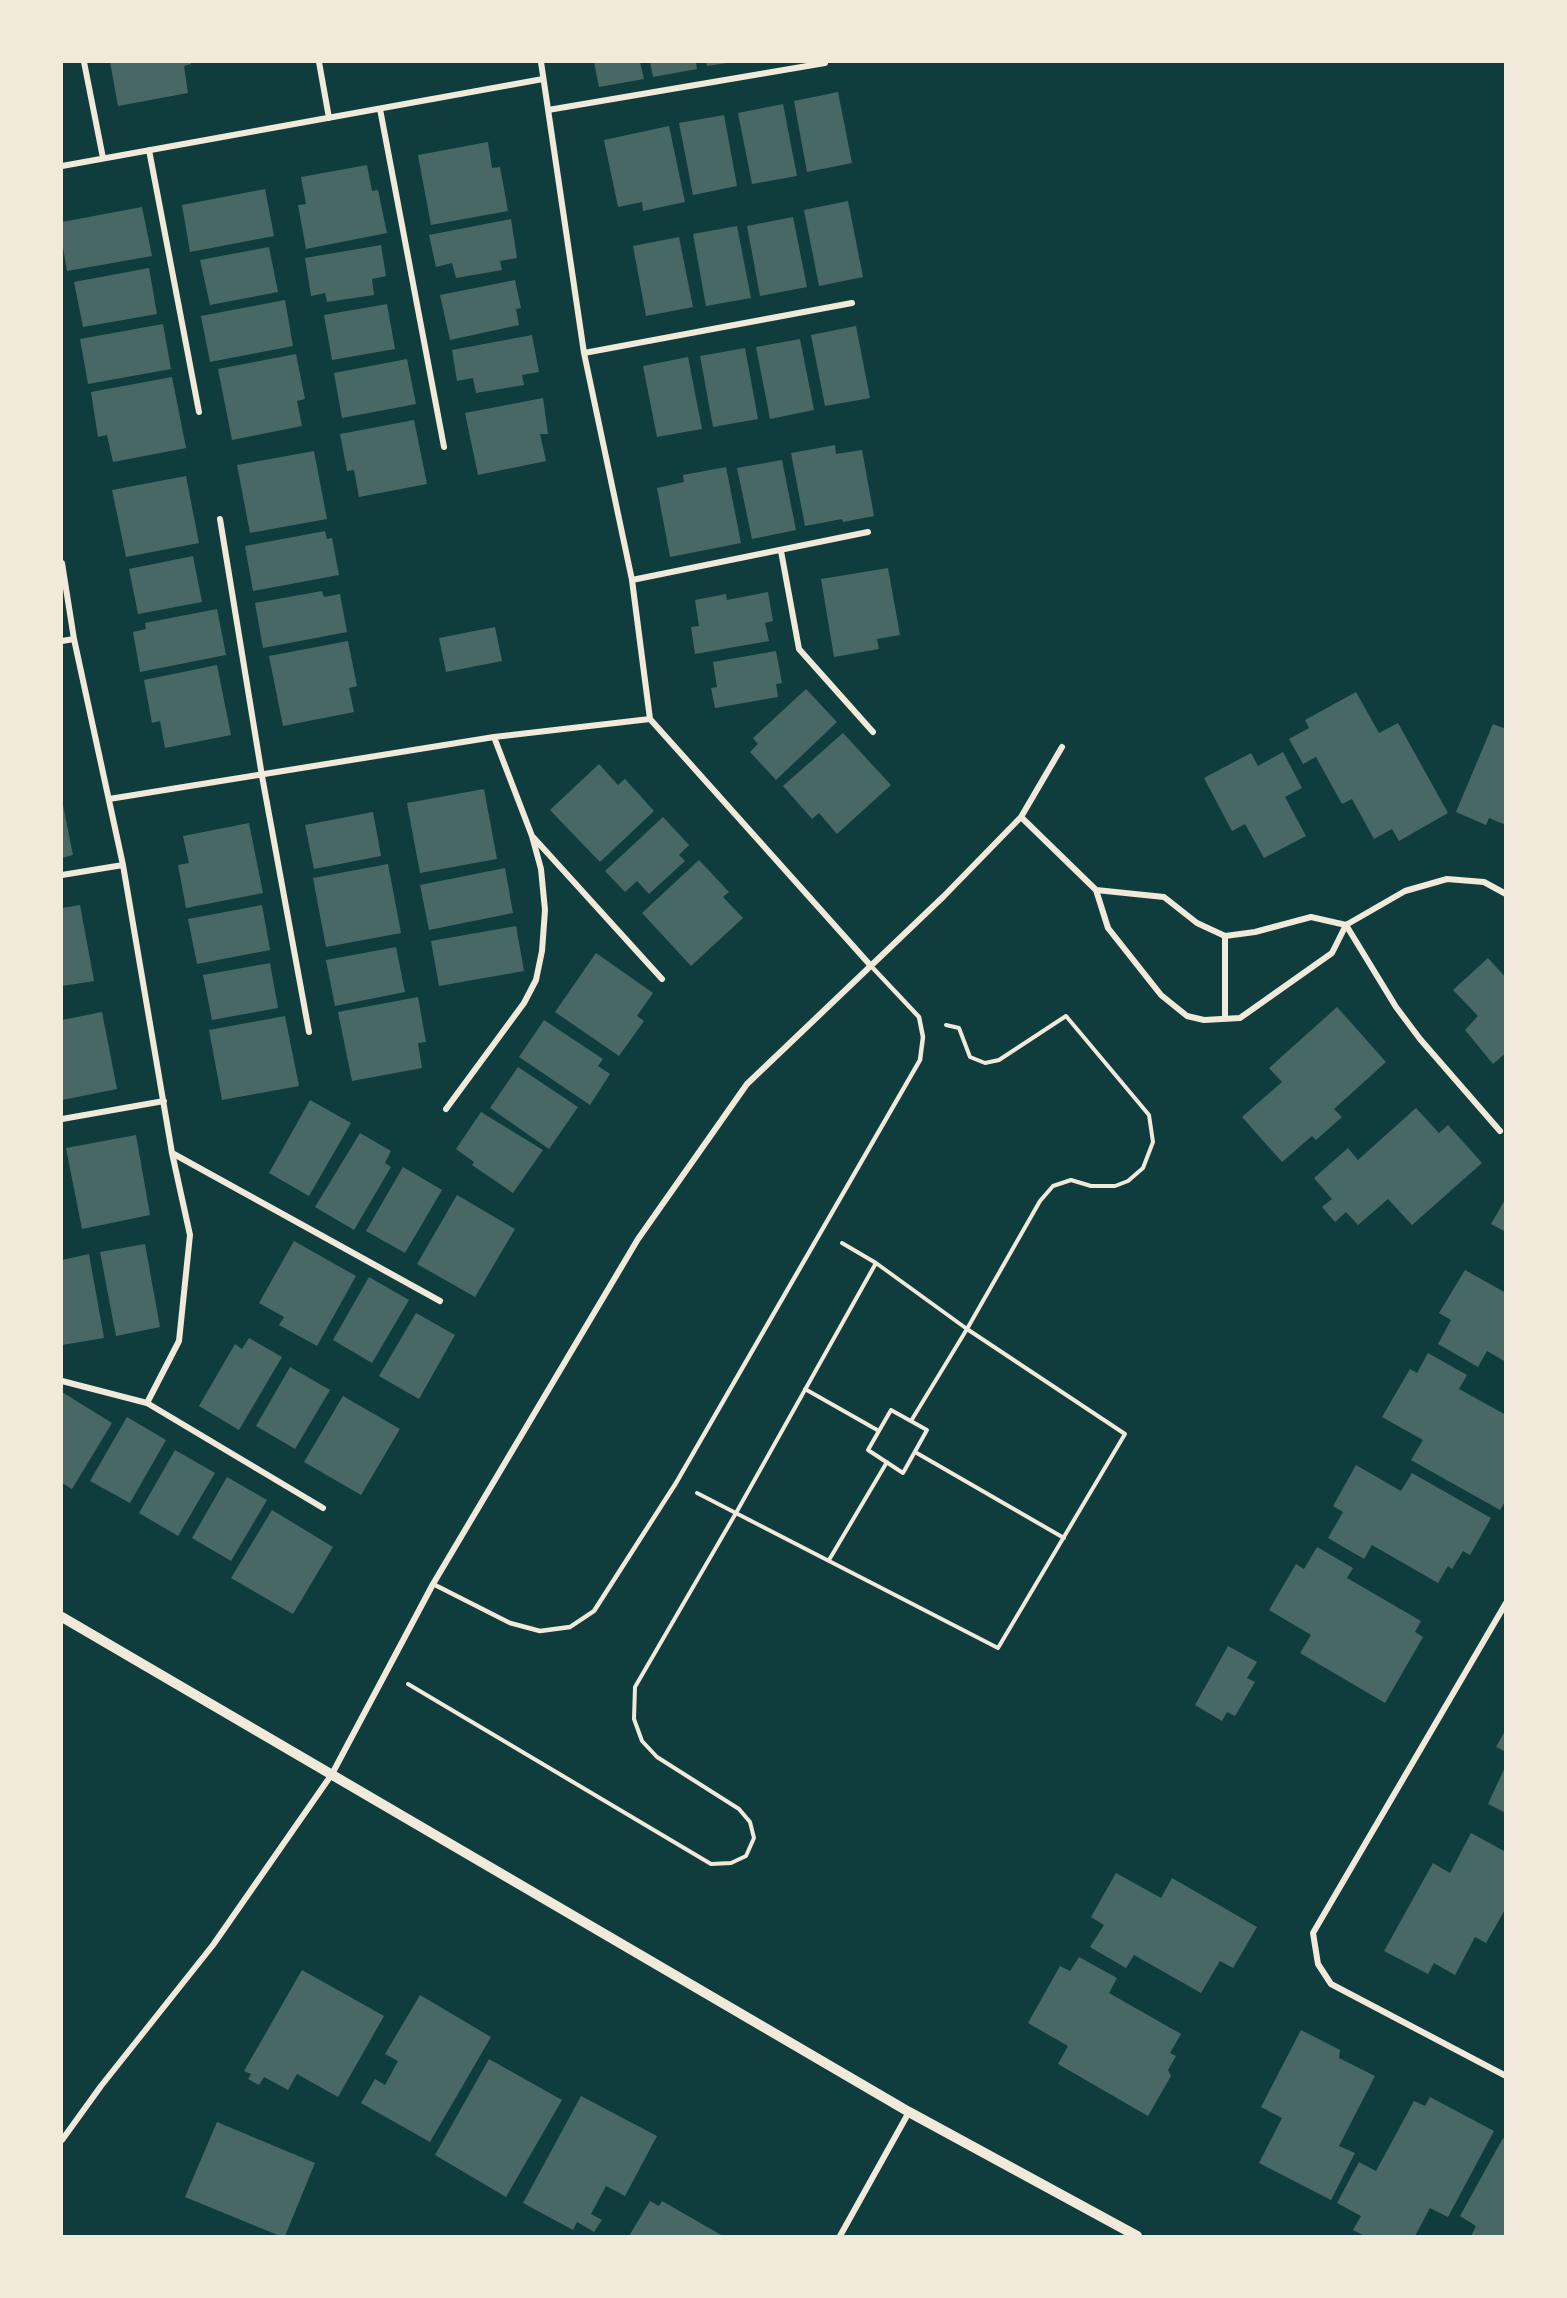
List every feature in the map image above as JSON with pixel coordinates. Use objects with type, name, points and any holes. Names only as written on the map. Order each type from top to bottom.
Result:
[{"type":"street","points":[[84,62],[102,158]]},
{"type":"street","points":[[319,62],[329,118]]},
{"type":"street","points":[[541,62],[584,353],[632,580],[650,719],[871,966]]},
{"type":"street","points":[[548,110],[825,63]]},
{"type":"street","points":[[62,166],[543,79]]},
{"type":"street","points":[[380,109],[444,447]]},
{"type":"street","points":[[149,150],[199,412]]},
{"type":"street","points":[[584,353],[852,303]]},
{"type":"street","points":[[220,519],[262,776],[309,1032]]},
{"type":"street","points":[[632,580],[868,532]]},
{"type":"street","points":[[781,551],[799,649],[873,732]]},
{"type":"street","points":[[62,563],[74,639],[123,865],[172,1153],[190,1235],[179,1341],[147,1403]]},
{"type":"street","points":[[62,641],[74,639]]},
{"type":"street","points":[[109,799],[494,737],[650,719]]},
{"type":"street","points":[[446,1109],[524,1003],[536,980],[542,951],[545,910],[541,869],[532,836],[494,737]]},
{"type":"street","points":[[62,2140],[101,2086],[213,1945],[332,1774],[433,1584],[638,1239],[747,1084],[944,896],[1021,817],[1062,747]]},
{"type":"street","points":[[1021,817],[1096,890],[1108,928],[1161,995],[1187,1016],[1204,1020],[1240,1018],[1332,953],[1346,925],[1405,891],[1447,879],[1484,882],[1506,894]]},
{"type":"street","points":[[532,836],[662,979]]},
{"type":"street","points":[[62,875],[123,865]]},
{"type":"street","points":[[1096,890],[1164,897],[1197,923],[1225,936],[1255,932],[1311,917],[1346,925],[1396,1007],[1420,1039],[1500,1131]]},
{"type":"street","points":[[1225,936],[1225,1019]]},
{"type":"street","points":[[62,1119],[164,1101]]},
{"type":"street","points":[[172,1153],[440,1301]]},
{"type":"street","points":[[62,1381],[147,1403],[322,1508]]},
{"type":"street","points":[[1506,1603],[1313,1933],[1318,1964],[1330,1984],[1506,2076]]},
{"type":"street","points":[[62,1617],[909,2112],[1137,2236]]},
{"type":"street","points":[[840,2236],[909,2112]]},
{"type":"lane","points":[[433,1584],[510,1623],[540,1631],[570,1627],[594,1611],[676,1483],[921,1060],[923,1037],[919,1017],[871,966]]},
{"type":"path","points":[[910,1420],[967,1329],[1040,1201],[1053,1186],[1071,1180],[1091,1186],[1115,1186],[1128,1181],[1143,1168],[1153,1142],[1149,1115],[1066,1016],[999,1060],[985,1063],[970,1057],[959,1028],[919,1017]]},
{"type":"path","points":[[676,1483],[998,1648],[1125,1434],[967,1329],[876,1263],[820,1231]]},
{"type":"path","points":[[387,1671],[711,1864],[731,1863],[746,1856],[754,1838],[750,1822],[739,1809],[657,1758],[642,1741],[634,1719],[635,1687],[736,1513],[876,1263]]},
{"type":"path","points":[[805,1389],[879,1431]]},
{"type":"path","points":[[891,1410],[910,1420],[927,1430],[903,1473],[868,1450],[891,1410]]},
{"type":"path","points":[[915,1452],[1064,1538]]},
{"type":"path","points":[[829,1560],[887,1462]]},
{"type":"building","points":[[110,62],[191,62],[184,66],[188,93],[118,106]]},
{"type":"building","points":[[594,62],[640,62],[644,79],[599,87]]},
{"type":"building","points":[[650,62],[696,62],[697,69],[653,77]]},
{"type":"building","points":[[706,62],[727,62],[727,63],[707,66]]},
{"type":"building","points":[[838,92],[852,163],[807,172],[794,101]]},
{"type":"building","points":[[783,104],[797,176],[752,184],[738,113]]},
{"type":"building","points":[[724,115],[737,186],[693,195],[679,123]]},
{"type":"building","points":[[669,126],[685,202],[643,211],[642,202],[618,207],[604,140]]},
{"type":"building","points":[[488,142],[492,168],[500,167],[508,211],[431,225],[418,155]]},
{"type":"building","points":[[367,165],[372,191],[378,190],[387,233],[306,249],[298,205],[306,204],[301,177]]},
{"type":"building","points":[[265,189],[274,236],[190,252],[182,205]]},
{"type":"building","points":[[848,201],[863,277],[819,286],[804,210]]},
{"type":"building","points":[[142,207],[152,256],[67,271],[62,242],[62,222]]},
{"type":"building","points":[[793,217],[807,287],[760,296],[747,226]]},
{"type":"building","points":[[511,219],[517,258],[500,261],[502,270],[456,278],[452,263],[436,267],[429,235]]},
{"type":"building","points":[[737,226],[751,298],[706,306],[693,234]]},
{"type":"building","points":[[679,237],[693,307],[646,316],[633,246]]},
{"type":"building","points":[[381,245],[386,276],[372,279],[374,295],[327,302],[325,293],[311,296],[305,258]]},
{"type":"building","points":[[269,247],[278,292],[210,305],[200,260]]},
{"type":"building","points":[[149,268],[157,314],[83,327],[74,282]]},
{"type":"building","points":[[515,280],[521,308],[516,309],[519,325],[450,340],[440,295]]},
{"type":"building","points":[[285,300],[293,346],[210,362],[201,316]]},
{"type":"building","points":[[387,304],[395,349],[332,360],[324,315]]},
{"type":"building","points":[[163,324],[171,369],[88,384],[80,339]]},
{"type":"building","points":[[856,326],[870,398],[825,406],[811,335]]},
{"type":"building","points":[[532,335],[539,372],[522,375],[524,385],[476,393],[473,378],[457,381],[452,350]]},
{"type":"building","points":[[800,339],[814,410],[770,419],[756,347]]},
{"type":"building","points":[[745,348],[758,419],[713,427],[700,356]]},
{"type":"building","points":[[296,354],[305,399],[297,401],[302,426],[232,440],[218,369]]},
{"type":"building","points":[[688,357],[702,429],[657,437],[643,366]]},
{"type":"building","points":[[407,359],[416,404],[342,418],[334,373]]},
{"type":"building","points":[[172,377],[186,448],[113,462],[107,435],[98,437],[91,392]]},
{"type":"building","points":[[543,398],[548,434],[540,434],[546,461],[478,475],[465,413]]},
{"type":"building","points":[[414,420],[427,484],[359,497],[354,470],[347,471],[340,434]]},
{"type":"building","points":[[835,445],[836,454],[862,450],[874,516],[805,526],[791,453]]},
{"type":"building","points":[[314,451],[327,519],[250,533],[237,465]]},
{"type":"building","points":[[782,460],[796,530],[752,539],[737,468]]},
{"type":"building","points":[[726,467],[741,543],[670,557],[657,488],[684,482],[683,475]]},
{"type":"building","points":[[186,476],[199,543],[126,557],[112,490]]},
{"type":"building","points":[[325,531],[327,539],[332,538],[339,575],[253,591],[245,546]]},
{"type":"building","points":[[193,556],[202,602],[138,614],[129,569]]},
{"type":"building","points":[[888,568],[900,635],[877,639],[879,649],[834,657],[821,579]]},
{"type":"building","points":[[322,591],[324,597],[340,594],[347,632],[263,648],[255,603]]},
{"type":"building","points":[[768,592],[773,621],[765,623],[769,641],[695,654],[691,627],[699,626],[695,600],[726,594],[727,600]]},
{"type":"building","points":[[217,609],[226,655],[140,672],[133,632],[146,629],[145,623]]},
{"type":"building","points":[[495,627],[502,661],[446,672],[439,638]]},
{"type":"building","points":[[348,641],[357,686],[349,688],[354,712],[283,726],[269,656]]},
{"type":"building","points":[[776,651],[782,683],[776,684],[778,697],[715,708],[711,688],[717,687],[713,662]]},
{"type":"building","points":[[217,665],[231,735],[165,748],[160,721],[152,723],[144,680]]},
{"type":"building","points":[[806,689],[837,722],[776,780],[750,752],[758,744],[753,738]]},
{"type":"building","points":[[1356,692],[1379,733],[1398,723],[1448,813],[1399,841],[1392,829],[1374,839],[1352,799],[1342,804],[1316,757],[1303,764],[1289,739],[1309,728],[1305,720]]},
{"type":"building","points":[[1493,724],[1506,729],[1506,825],[1489,818],[1486,825],[1456,812]]},
{"type":"building","points":[[843,733],[891,785],[837,834],[819,813],[812,819],[783,786]]},
{"type":"building","points":[[1283,752],[1302,788],[1285,797],[1306,836],[1264,858],[1245,824],[1232,831],[1204,778],[1251,753],[1258,766]]},
{"type":"building","points":[[599,764],[618,785],[625,779],[654,811],[600,862],[550,810]]},
{"type":"building","points":[[484,789],[497,859],[420,873],[407,803]]},
{"type":"building","points":[[62,800],[73,855],[62,858]]},
{"type":"building","points":[[373,812],[381,856],[314,869],[305,825]]},
{"type":"building","points":[[663,817],[689,845],[679,855],[685,861],[649,894],[637,881],[625,892],[605,871]]},
{"type":"building","points":[[249,823],[263,893],[186,908],[178,865],[189,863],[183,836]]},
{"type":"building","points":[[699,860],[729,892],[723,897],[743,918],[691,966],[642,913]]},
{"type":"building","points":[[388,864],[401,933],[326,947],[313,878]]},
{"type":"building","points":[[505,868],[513,913],[429,930],[420,885]]},
{"type":"building","points":[[80,905],[94,981],[62,986],[62,908]]},
{"type":"building","points":[[262,905],[270,950],[197,964],[188,919]]},
{"type":"building","points":[[516,926],[524,971],[439,986],[431,941]]},
{"type":"building","points":[[396,947],[405,992],[335,1006],[326,960]]},
{"type":"building","points":[[596,953],[653,993],[637,1016],[644,1021],[619,1056],[555,1012]]},
{"type":"building","points":[[1488,958],[1506,978],[1506,1053],[1493,1064],[1465,1030],[1478,1016],[1453,990]]},
{"type":"building","points":[[270,963],[278,1008],[212,1020],[203,975]]},
{"type":"building","points":[[418,997],[426,1042],[418,1043],[422,1068],[352,1081],[338,1012]]},
{"type":"building","points":[[1337,1007],[1386,1062],[1334,1109],[1342,1117],[1316,1140],[1312,1136],[1282,1162],[1242,1117],[1282,1082],[1269,1068]]},
{"type":"building","points":[[102,1012],[117,1089],[62,1100],[62,1020]]},
{"type":"building","points":[[285,1016],[299,1086],[222,1100],[209,1030]]},
{"type":"building","points":[[544,1020],[603,1059],[598,1066],[610,1074],[590,1105],[519,1057]]},
{"type":"building","points":[[518,1067],[578,1107],[549,1149],[490,1108]]},
{"type":"building","points":[[310,1100],[351,1123],[309,1196],[269,1173]]},
{"type":"building","points":[[1416,1108],[1439,1133],[1448,1125],[1482,1163],[1412,1225],[1388,1199],[1358,1225],[1346,1212],[1335,1222],[1322,1207],[1332,1199],[1314,1178],[1348,1148],[1358,1160]]},
{"type":"building","points":[[481,1112],[543,1150],[513,1193],[472,1165],[474,1162],[456,1149]]},
{"type":"building","points":[[360,1133],[391,1151],[385,1163],[391,1167],[354,1230],[315,1207]]},
{"type":"building","points":[[136,1135],[150,1215],[82,1229],[66,1148]]},
{"type":"building","points":[[403,1167],[442,1190],[405,1253],[366,1231]]},
{"type":"building","points":[[457,1195],[515,1229],[475,1297],[417,1264]]},
{"type":"building","points":[[1506,1198],[1506,1232],[1491,1224]]},
{"type":"building","points":[[294,1241],[356,1276],[317,1346],[279,1325],[284,1317],[259,1303]]},
{"type":"building","points":[[145,1244],[160,1327],[116,1336],[100,1252]]},
{"type":"building","points":[[89,1254],[104,1338],[62,1345],[62,1260]]},
{"type":"building","points":[[1465,1270],[1506,1293],[1506,1362],[1487,1351],[1478,1367],[1438,1344],[1451,1320],[1439,1313]]},
{"type":"building","points":[[369,1277],[409,1300],[372,1363],[333,1340]]},
{"type":"building","points":[[416,1313],[455,1335],[419,1399],[379,1376]]},
{"type":"building","points":[[249,1338],[282,1357],[239,1430],[199,1406],[235,1344],[242,1349]]},
{"type":"building","points":[[1428,1353],[1467,1375],[1459,1389],[1506,1415],[1506,1500],[1500,1510],[1411,1460],[1423,1440],[1382,1417],[1410,1369],[1417,1373]]},
{"type":"building","points":[[290,1367],[330,1390],[295,1449],[256,1426]]},
{"type":"building","points":[[62,1392],[112,1423],[72,1489],[62,1483]]},
{"type":"building","points":[[343,1396],[400,1429],[361,1495],[304,1462]]},
{"type":"building","points":[[127,1417],[166,1440],[130,1503],[90,1481]]},
{"type":"building","points":[[175,1450],[215,1473],[178,1536],[139,1513]]},
{"type":"building","points":[[1356,1465],[1401,1491],[1412,1473],[1491,1518],[1470,1555],[1463,1551],[1452,1569],[1448,1566],[1438,1583],[1372,1545],[1364,1559],[1328,1538],[1343,1512],[1333,1506]]},
{"type":"building","points":[[227,1477],[267,1500],[231,1561],[192,1538]]},
{"type":"building","points":[[272,1510],[333,1547],[293,1614],[231,1578]]},
{"type":"building","points":[[1317,1547],[1353,1568],[1347,1578],[1421,1621],[1415,1632],[1423,1637],[1385,1703],[1300,1653],[1311,1635],[1269,1610],[1296,1564],[1304,1569]]},
{"type":"building","points":[[1228,1646],[1257,1662],[1247,1678],[1255,1682],[1235,1716],[1227,1712],[1222,1721],[1195,1705]]},
{"type":"building","points":[[1506,1729],[1506,1752],[1496,1747]]},
{"type":"building","points":[[1506,1765],[1506,1813],[1488,1804]]},
{"type":"building","points":[[1471,1833],[1506,1852],[1506,1908],[1486,1943],[1475,1937],[1455,1975],[1434,1963],[1428,1974],[1384,1951],[1433,1863],[1450,1873]]},
{"type":"building","points":[[1116,1873],[1161,1898],[1172,1878],[1257,1927],[1233,1968],[1220,1961],[1201,1993],[1134,1955],[1126,1968],[1090,1947],[1104,1925],[1091,1917]]},
{"type":"building","points":[[1079,1957],[1117,1978],[1109,1993],[1181,2034],[1170,2053],[1176,2056],[1168,2070],[1171,2076],[1148,2116],[1058,2064],[1068,2046],[1028,2023],[1060,1966],[1070,1971]]},
{"type":"building","points":[[302,1970],[384,2016],[338,2097],[297,2074],[288,2090],[264,2077],[259,2085],[248,2079],[251,2074],[244,2071]]},
{"type":"building","points":[[420,1995],[491,2037],[430,2142],[361,2103],[375,2079],[385,2085],[398,2061],[385,2054]]},
{"type":"building","points":[[1301,2030],[1340,2050],[1339,2058],[1375,2076],[1339,2146],[1355,2153],[1331,2200],[1259,2163],[1282,2118],[1261,2107]]},
{"type":"building","points":[[489,2059],[562,2100],[506,2197],[435,2155]]},
{"type":"building","points":[[581,2096],[657,2136],[625,2196],[606,2186],[591,2214],[602,2220],[594,2232],[577,2222],[573,2230],[523,2203]]},
{"type":"building","points":[[1430,2097],[1494,2131],[1448,2217],[1430,2208],[1415,2236],[1365,2236],[1353,2230],[1361,2216],[1337,2203],[1359,2162],[1376,2171],[1414,2101],[1425,2106]]},
{"type":"building","points":[[217,2122],[315,2163],[285,2236],[280,2236],[185,2197]]},
{"type":"building","points":[[1503,2138],[1506,2140],[1506,2236],[1471,2236],[1476,2226],[1460,2216]]},
{"type":"building","points":[[650,2201],[659,2206],[662,2201],[723,2236],[629,2236]]}]
